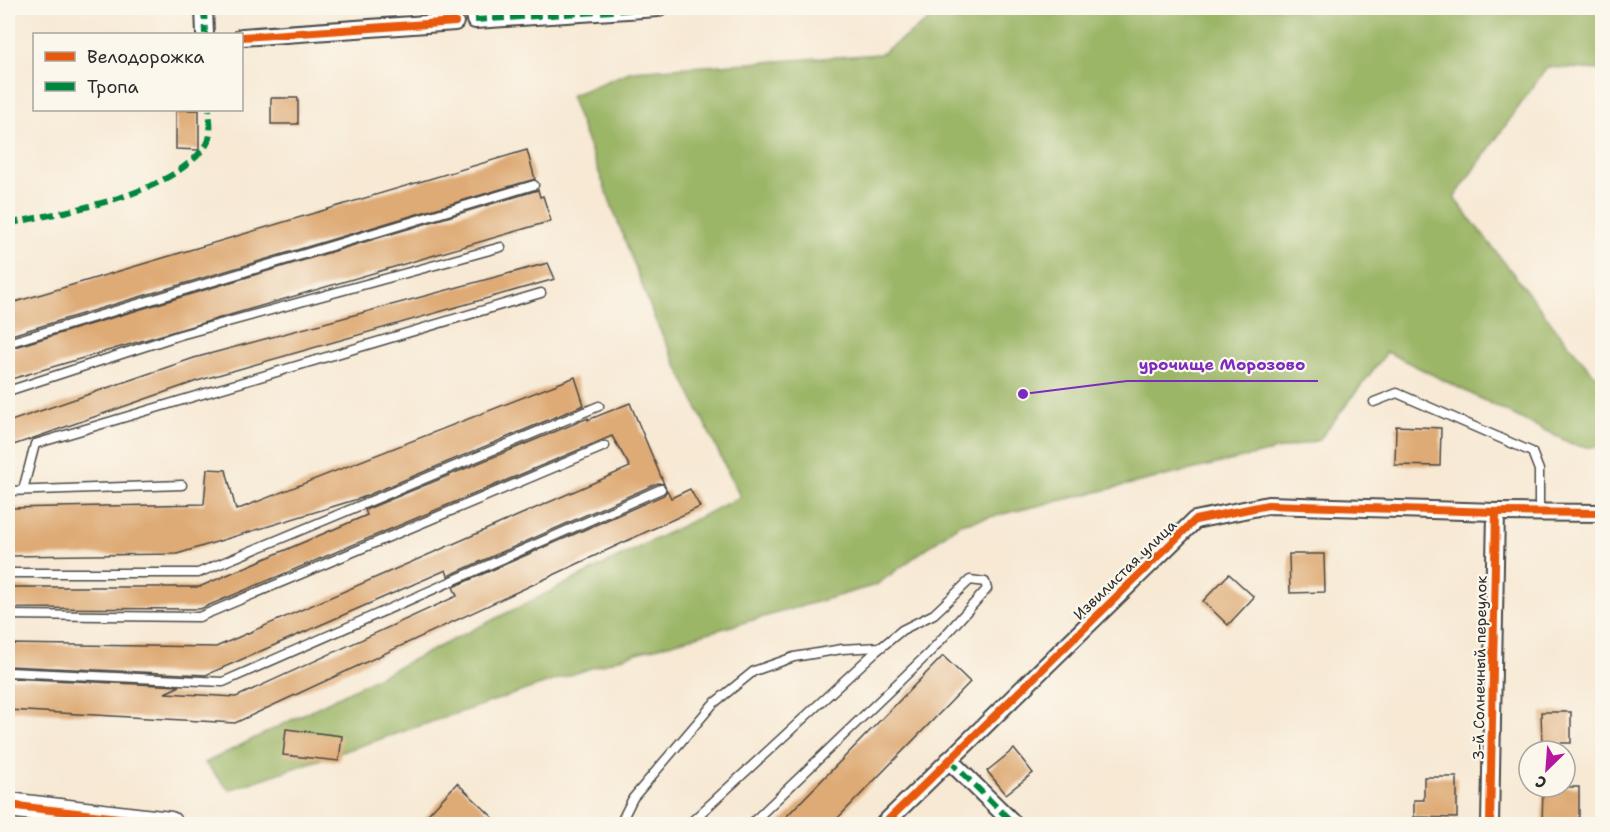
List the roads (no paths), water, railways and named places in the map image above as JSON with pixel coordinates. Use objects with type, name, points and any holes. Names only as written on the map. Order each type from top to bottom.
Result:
[{"type":"street","points":[[204,8],[205,33]]},
{"type":"street","points":[[476,20],[658,8]]},
{"type":"street","points":[[243,37],[455,22]]},
{"type":"street","name":"Извилистая улица","points":[[884,825],[1195,520],[1268,505],[1602,513]]},
{"type":"street","name":"3-й Солнечный переулок","points":[[1490,825],[1496,512]]},
{"type":"street","points":[[950,760],[1014,825]]},
{"type":"street","points":[[8,805],[170,825]]},
{"type":"lane","points":[[8,343],[534,185]]},
{"type":"lane","points":[[8,391],[180,335],[501,247]]},
{"type":"lane","points":[[23,490],[35,444],[541,293]]},
{"type":"lane","points":[[1374,402],[1397,393],[1532,452],[1539,470],[1539,511]]},
{"type":"lane","points":[[8,573],[198,573],[599,406]]},
{"type":"lane","points":[[8,615],[199,617],[605,446]]},
{"type":"lane","points":[[8,491],[182,484]]},
{"type":"lane","points":[[8,672],[222,682],[661,489]]},
{"type":"lane","points":[[689,825],[880,647],[902,630],[933,614],[970,580],[985,582],[987,589],[929,653],[751,825]]},
{"type":"lane","points":[[620,825],[633,798],[713,704],[754,671],[794,657],[842,649],[880,647]]},
{"type":"place","name":"урочище Морозово","points":[[1023,394]]}]
